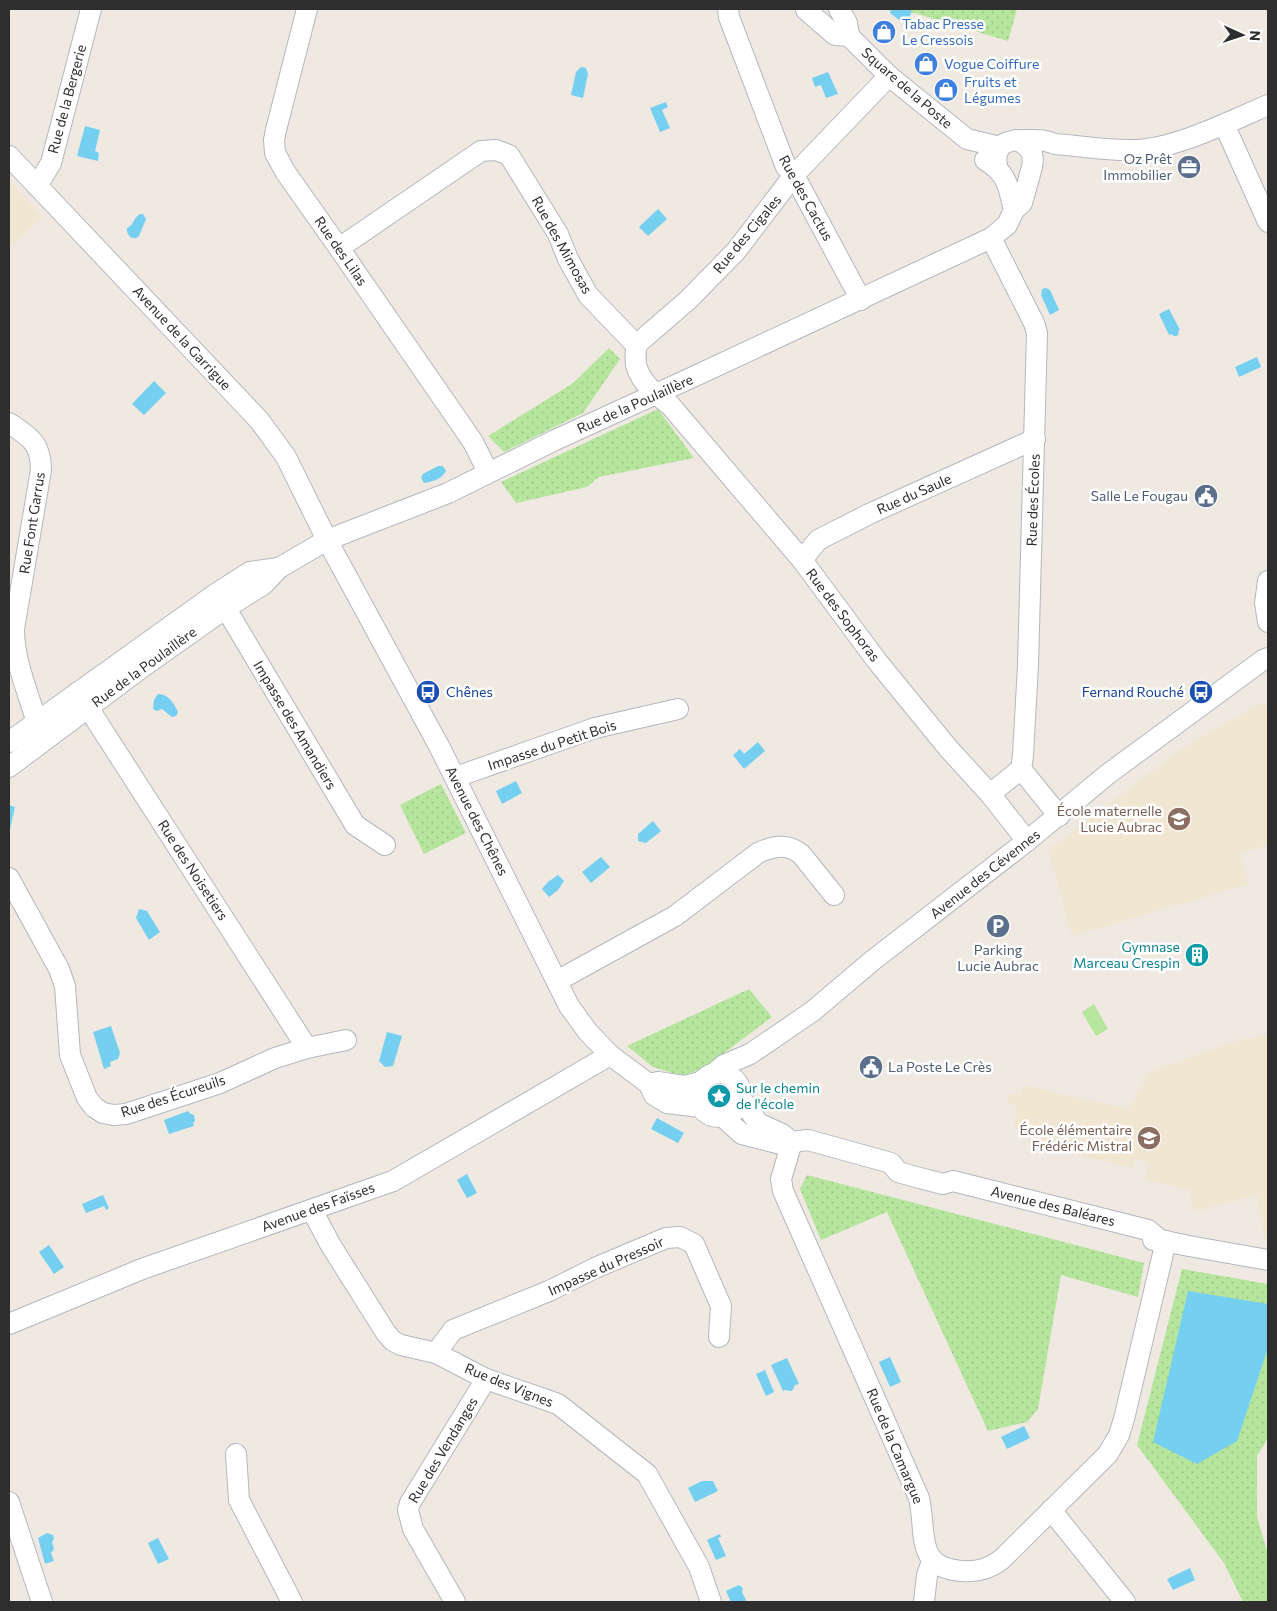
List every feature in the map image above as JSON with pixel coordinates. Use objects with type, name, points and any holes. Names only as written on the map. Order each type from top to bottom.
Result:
[{"type":"street","name":"Rue de la Bergerie","points":[[37,186],[50,163],[91,9]]},
{"type":"street","name":"Rue des Lilas","points":[[307,9],[276,130],[275,153],[286,173],[473,442],[488,472]]},
{"type":"street","name":"Rue des Cactus","points":[[728,9],[729,17],[786,166],[794,176],[861,300]]},
{"type":"street","name":"Square de la Poste","points":[[807,9],[835,35],[849,36]]},
{"type":"street","name":"Square de la Poste","points":[[839,9],[847,22],[849,36],[889,76],[967,139],[982,144],[1008,144],[1046,140],[1056,144],[1135,150],[1150,149],[1172,144],[1268,105]]},
{"type":"street","name":"Rue des Cigales","points":[[636,345],[688,300],[736,252],[794,176],[889,76]]},
{"type":"street","points":[[1224,124],[1268,222]]},
{"type":"street","name":"Square de la Poste","points":[[967,139],[970,148],[1001,171]]},
{"type":"street","points":[[991,238],[1006,225],[1014,210],[1022,204],[1032,164],[1032,151],[1025,144],[1008,144],[995,156],[1009,188],[1014,210]]},
{"type":"street","points":[[1001,171],[1012,178],[1020,178],[1027,173],[1032,164],[1056,144]]},
{"type":"street","name":"Rue des Mimosas","points":[[339,248],[481,151],[496,150],[509,155],[558,234],[568,258],[588,295],[636,345]]},
{"type":"street","name":"Avenue de la Garrigue","points":[[9,156],[173,327],[259,420],[286,457],[327,540]]},
{"type":"street","name":"Rue de la Poulaillère","points":[[9,742],[37,723],[144,666],[221,601],[250,572],[279,568],[327,540],[448,493],[552,441],[861,300],[991,238]]},
{"type":"street","name":"Rue des Écoles","points":[[991,238],[1038,333],[1028,665],[1024,755],[1021,770]]},
{"type":"street","points":[[636,345],[636,364],[640,375],[654,394]]},
{"type":"street","name":"Rue des Sophoras","points":[[654,394],[670,405],[802,560],[877,661],[948,748],[990,794],[1027,841]]},
{"type":"street","name":"Rue Font Garrus","points":[[9,423],[34,442],[39,450],[41,460],[41,470],[14,629],[18,658],[37,723]]},
{"type":"street","name":"Rue du Saule","points":[[802,560],[818,540],[869,514],[1035,439]]},
{"type":"street","name":"Avenue des Chênes","points":[[327,540],[456,777],[569,1006],[588,1032],[610,1055],[649,1084],[654,1095],[667,1103],[700,1106]]},
{"type":"street","points":[[1268,581],[1265,603],[1268,622]]},
{"type":"street","name":"Impasse des Amandiers","points":[[221,601],[355,825],[386,845]]},
{"type":"street","name":"Avenue des Cévennes","points":[[707,1078],[724,1065],[750,1054],[813,1011],[872,961],[1027,841],[1108,774],[1268,658]]},
{"type":"street","name":"Rue de la Poulaillère","points":[[9,767],[83,700]]},
{"type":"street","name":"Rue des Noisetiers","points":[[83,700],[307,1048]]},
{"type":"street","name":"Impasse du Petit Bois","points":[[456,777],[595,728],[678,709]]},
{"type":"street","points":[[990,794],[1021,770],[1058,816]]},
{"type":"street","points":[[557,981],[674,916],[758,853],[769,848],[787,847],[801,854],[834,895]]},
{"type":"street","name":"Rue des Écureuils","points":[[9,878],[59,969],[65,986],[70,1055],[87,1098],[94,1107],[103,1113],[114,1115],[126,1114],[220,1083],[274,1058],[307,1048],[346,1040]]},
{"type":"street","points":[[707,1078],[697,1094],[700,1106],[710,1115],[723,1117],[730,1115],[735,1110],[746,1075],[750,1054]]},
{"type":"street","name":"Avenue des Faïsses","points":[[9,1324],[142,1269],[393,1181],[610,1055]]},
{"type":"street","points":[[649,1084],[658,1082],[684,1086],[707,1078],[726,1074],[731,1076],[758,1123],[782,1134],[792,1142]]},
{"type":"street","name":"Avenue des Baléares","points":[[723,1117],[742,1134],[780,1144],[808,1140],[892,1163],[898,1172],[943,1184],[953,1181],[1148,1230],[1163,1240],[1268,1260]]},
{"type":"street","name":"Rue de la Camargue","points":[[792,1142],[781,1179],[783,1191],[919,1498],[922,1509],[923,1537],[932,1560]]},
{"type":"street","name":"Rue des Vignes","points":[[312,1210],[330,1244],[386,1333],[393,1341],[401,1345],[436,1353],[486,1379],[558,1404],[647,1474],[699,1567],[711,1602]]},
{"type":"street","name":"Impasse du Pressoir","points":[[436,1353],[454,1330],[549,1291],[595,1268],[666,1238],[680,1237],[694,1244],[721,1306],[719,1337]]},
{"type":"street","points":[[924,1602],[927,1575],[932,1560],[944,1568],[970,1572],[993,1566],[1108,1454],[1119,1435],[1163,1240]]},
{"type":"street","name":"Rue des Vendanges","points":[[455,1602],[414,1529],[408,1510],[410,1503],[486,1379]]},
{"type":"street","points":[[236,1454],[239,1500],[292,1602]]},
{"type":"street","points":[[9,1502],[42,1602]]},
{"type":"street","points":[[1051,1510],[1125,1602]]},
{"type":"shaded area","points":[[9,180],[42,217],[9,248]]},
{"type":"shaded area","name":"École maternelle Lucie Aubrac","points":[[1265,701],[1268,711],[1268,845],[1241,853],[1249,884],[1072,936],[1048,850],[1190,743]]},
{"type":"shaded area","name":"École élémentaire Frédéric Mistral","points":[[1268,1034],[1268,1239],[1264,1238],[1257,1195],[1194,1212],[1189,1190],[1145,1180],[1149,1163],[1135,1159],[1133,1168],[1028,1144],[1031,1132],[1013,1129],[1017,1106],[1007,1103],[1008,1093],[1021,1095],[1023,1085],[1128,1109],[1149,1072],[1236,1041]]},
{"type":"green space","points":[[901,9],[1017,9],[1008,41]]},
{"type":"green space","points":[[609,348],[620,359],[583,413],[504,452],[488,436],[572,384]]},
{"type":"green space","points":[[658,409],[694,458],[599,477],[587,487],[516,503],[501,482]]},
{"type":"green space","points":[[441,784],[466,833],[424,854],[400,805]]},
{"type":"green space","points":[[749,989],[772,1017],[704,1068],[682,1076],[653,1067],[627,1046]]},
{"type":"green space","points":[[1094,1004],[1108,1029],[1096,1036],[1082,1012]]},
{"type":"green space","points":[[807,1175],[1144,1263],[1138,1297],[1061,1275],[1038,1409],[1027,1422],[988,1431],[887,1212],[821,1240],[800,1189]]},
{"type":"green space","points":[[1182,1269],[1268,1284],[1268,1438],[1257,1456],[1257,1517],[1268,1554],[1268,1602],[1243,1602],[1224,1563],[1137,1445]]},
{"type":"water","points":[[891,9],[912,11],[906,25],[890,13]]},
{"type":"water","points":[[581,67],[586,68],[588,74],[583,98],[571,95],[576,72]]},
{"type":"water","points":[[828,72],[838,94],[826,98],[821,85],[815,87],[812,78]]},
{"type":"water","points":[[666,102],[668,107],[662,110],[670,128],[660,132],[650,108]]},
{"type":"water","points":[[85,126],[100,130],[95,151],[99,153],[98,161],[77,156]]},
{"type":"water","points":[[658,209],[667,219],[648,236],[639,227]]},
{"type":"water","points":[[140,214],[143,214],[146,219],[139,236],[132,238],[127,228]]},
{"type":"water","points":[[1042,289],[1050,290],[1059,310],[1050,315],[1041,295]]},
{"type":"water","points":[[1169,309],[1180,330],[1177,336],[1169,335],[1159,314]]},
{"type":"water","points":[[1257,357],[1261,367],[1239,377],[1235,367]]},
{"type":"water","points":[[154,381],[166,393],[144,415],[132,404]]},
{"type":"water","points":[[438,466],[443,466],[446,471],[444,474],[437,480],[424,483],[421,478],[423,474]]},
{"type":"water","points":[[158,694],[168,697],[173,702],[178,712],[176,716],[172,717],[162,709],[157,711],[153,709],[154,700]]},
{"type":"water","points":[[758,742],[765,751],[744,769],[733,755],[740,749],[744,754]]},
{"type":"water","points":[[516,781],[522,793],[502,804],[496,791]]},
{"type":"water","points":[[9,805],[15,807],[9,834]]},
{"type":"water","points":[[653,821],[661,831],[646,843],[638,841],[638,834]]},
{"type":"water","points":[[601,857],[610,867],[591,883],[582,872]]},
{"type":"water","points":[[558,875],[564,881],[558,890],[549,897],[542,889]]},
{"type":"water","points":[[139,909],[147,911],[160,932],[149,940],[136,918]]},
{"type":"water","points":[[111,1026],[120,1053],[118,1059],[110,1062],[111,1066],[104,1069],[93,1032]]},
{"type":"water","points":[[387,1032],[402,1036],[393,1066],[385,1067],[379,1061]]},
{"type":"water","points":[[188,1111],[194,1115],[194,1126],[169,1134],[164,1120]]},
{"type":"water","points":[[657,1118],[684,1133],[678,1143],[651,1129]]},
{"type":"water","points":[[467,1174],[477,1193],[467,1198],[457,1180]]},
{"type":"water","points":[[103,1195],[109,1208],[106,1210],[104,1206],[86,1213],[82,1204]]},
{"type":"water","points":[[49,1245],[64,1267],[54,1274],[39,1252]]},
{"type":"water","points":[[1188,1291],[1268,1304],[1268,1348],[1237,1441],[1197,1464],[1153,1442]]},
{"type":"water","points":[[890,1357],[901,1382],[890,1387],[879,1362]]},
{"type":"water","points":[[787,1358],[799,1384],[795,1385],[792,1391],[783,1391],[771,1365]]},
{"type":"water","points":[[765,1370],[774,1392],[766,1396],[756,1374]]},
{"type":"water","points":[[1024,1426],[1030,1438],[1007,1449],[1001,1437]]},
{"type":"water","points":[[702,1481],[713,1481],[718,1491],[695,1502],[688,1488]]},
{"type":"water","points":[[47,1533],[53,1535],[54,1539],[52,1542],[54,1549],[51,1553],[54,1561],[45,1564],[38,1538]]},
{"type":"water","points":[[720,1534],[721,1537],[718,1538],[726,1556],[716,1560],[707,1540]]},
{"type":"water","points":[[158,1538],[169,1559],[158,1564],[148,1543]]},
{"type":"water","points":[[1190,1568],[1195,1580],[1173,1590],[1167,1579]]},
{"type":"water","points":[[739,1585],[743,1588],[742,1592],[747,1602],[731,1602],[726,1591]]},
{"type":"place","name":"Tabac Presse Le Cressois","points":[[884,32]]},
{"type":"place","name":"Vogue Coiffure","points":[[926,64]]},
{"type":"place","name":"Fruits et Légumes","points":[[946,90]]},
{"type":"place","name":"Oz Prêt Immobilier","points":[[1189,167]]},
{"type":"place","name":"Salle Le Fougau","points":[[1206,496]]},
{"type":"place","name":"Chênes","points":[[428,692]]},
{"type":"place","name":"Fernand Rouché","points":[[1201,692]]},
{"type":"place","name":"École maternelle Lucie Aubrac","points":[[1179,819]]},
{"type":"place","name":"Parking Lucie Aubrac","points":[[998,926]]},
{"type":"place","name":"Gymnase Marceau Crespin","points":[[1197,955]]},
{"type":"place","name":"La Poste Le Crès","points":[[871,1067]]},
{"type":"place","name":"Sur le chemin de l'école","points":[[719,1096]]},
{"type":"place","name":"École élémentaire Frédéric Mistral","points":[[1149,1138]]}]
